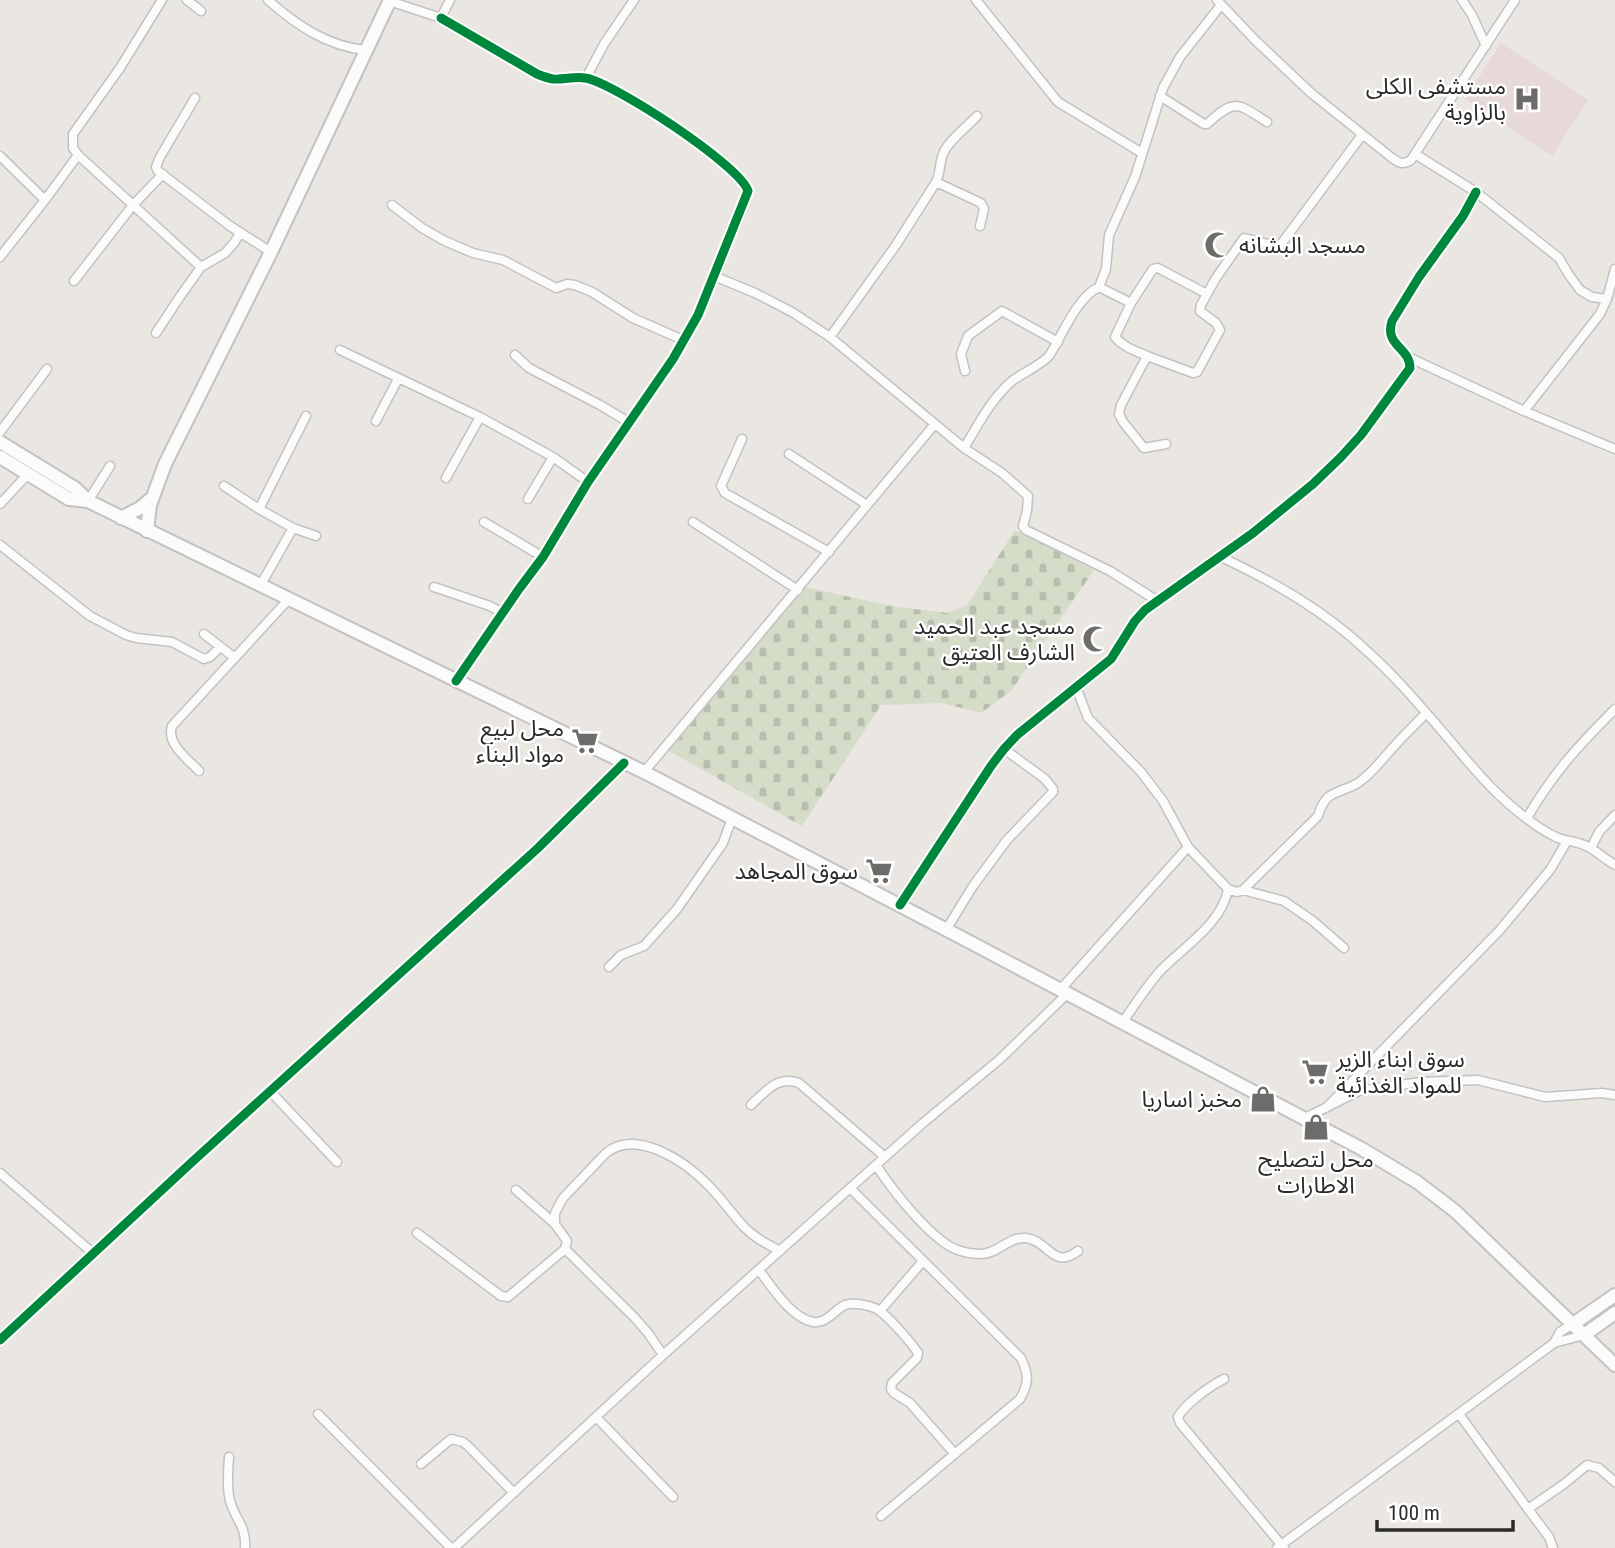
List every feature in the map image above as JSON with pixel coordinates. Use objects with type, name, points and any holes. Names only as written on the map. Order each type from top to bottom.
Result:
[{"type":"main road","points":[[147,530],[153,497],[165,464],[271,252],[389,1]]},
{"type":"main road","points":[[0,442],[75,488],[88,501],[644,772],[1305,1118],[1390,1166],[1417,1182],[1455,1211],[1615,1365]]},
{"type":"main road","points":[[0,457],[69,499],[88,501]]},
{"type":"main road","points":[[121,518],[153,497]]},
{"type":"main road","points":[[1573,1324],[1615,1296]]},
{"type":"main road","points":[[1584,1335],[1615,1313]]},
{"type":"street","points":[[162,0],[120,68],[73,134],[72,143],[78,155],[201,267]]},
{"type":"street","points":[[187,0],[201,10]]},
{"type":"street","points":[[268,0],[299,25],[325,40],[344,47],[365,50]]},
{"type":"street","points":[[441,18],[450,0]]},
{"type":"street","points":[[586,78],[604,44],[634,0]]},
{"type":"street","points":[[976,0],[1058,102],[1142,153]]},
{"type":"street","points":[[1462,0],[1486,46]]},
{"type":"street","points":[[964,447],[997,397],[1013,381],[1044,361],[1082,301],[1099,287],[1106,269],[1109,235],[1126,200],[1160,96],[1180,57],[1219,3],[1330,110],[1399,163],[1407,163],[1515,0]]},
{"type":"street","points":[[389,1],[441,18],[537,74],[552,79],[586,78],[614,89],[646,107],[730,169],[746,184],[748,194],[698,315],[673,359],[589,482],[543,557],[456,681]]},
{"type":"street","points":[[1160,96],[1204,124],[1226,107],[1233,106],[1244,108],[1267,122]]},
{"type":"street","points":[[195,98],[156,167],[240,233],[271,252]]},
{"type":"street","points":[[830,337],[896,245],[936,182],[945,150],[977,116]]},
{"type":"street","points":[[1207,295],[1156,268],[1131,303],[1115,337],[1147,356],[1193,373],[1197,372],[1220,330],[1216,323],[1200,310],[1216,278],[1244,238],[1279,247],[1362,135]]},
{"type":"street","points":[[1415,154],[1476,192],[1559,258],[1580,289],[1592,297],[1607,299]]},
{"type":"street","points":[[0,257],[78,155]]},
{"type":"street","points":[[0,156],[45,200]]},
{"type":"street","points":[[74,281],[133,205],[163,174]]},
{"type":"street","points":[[936,182],[981,203],[984,209],[980,226]]},
{"type":"street","points":[[1476,192],[1463,216],[1419,277],[1392,321],[1390,331],[1393,341],[1408,357],[1524,411],[1615,449]]},
{"type":"street","points":[[392,205],[422,228],[460,248],[503,260],[556,288],[567,284],[592,292],[632,318],[683,340]]},
{"type":"street","points":[[156,333],[201,267],[225,253],[240,233]]},
{"type":"street","points":[[1524,411],[1600,314],[1615,269]]},
{"type":"street","points":[[714,276],[792,312],[830,337],[964,447],[1002,473],[1027,495],[1023,526],[1026,530],[1110,571],[1156,600]]},
{"type":"street","points":[[1099,287],[1131,303]]},
{"type":"street","points":[[965,371],[961,354],[968,336],[1002,311],[1058,342]]},
{"type":"street","points":[[340,350],[480,417],[553,457],[589,482]]},
{"type":"street","points":[[515,355],[530,368],[630,423]]},
{"type":"street","points":[[1147,356],[1121,405],[1119,414],[1144,448],[1166,444]]},
{"type":"street","points":[[900,905],[1004,749],[1017,735],[1111,659],[1135,621],[1156,600],[1284,509],[1342,457],[1408,372],[1408,357]]},
{"type":"street","points":[[0,432],[47,369]]},
{"type":"street","points":[[376,421],[398,379]]},
{"type":"street","points":[[259,509],[306,416]]},
{"type":"street","points":[[446,478],[480,417]]},
{"type":"street","points":[[644,772],[935,424]]},
{"type":"street","points":[[741,439],[721,486],[725,493],[829,552]]},
{"type":"street","points":[[789,454],[867,505]]},
{"type":"street","points":[[528,499],[553,457]]},
{"type":"street","points":[[88,501],[110,466]]},
{"type":"street","points":[[0,504],[29,474]]},
{"type":"street","points":[[224,486],[293,528],[316,536]]},
{"type":"street","points":[[484,522],[543,557]]},
{"type":"street","points":[[693,523],[798,590]]},
{"type":"street","points":[[260,586],[293,528]]},
{"type":"street","points":[[0,545],[90,616],[126,635],[172,642],[204,659],[220,647]]},
{"type":"street","points":[[1221,556],[1298,597],[1334,622],[1383,666],[1486,782],[1527,818],[1554,836],[1591,848],[1615,865]]},
{"type":"street","points":[[435,587],[503,613]]},
{"type":"street","points":[[199,771],[172,742],[170,729],[288,600]]},
{"type":"street","points":[[204,634],[235,658]]},
{"type":"street","points":[[1076,687],[1088,718],[1141,772],[1163,801],[1188,847],[1228,889],[1237,892],[1243,890],[1318,816],[1322,803],[1328,797],[1356,784],[1377,768],[1426,713]]},
{"type":"street","points":[[1527,818],[1561,767],[1615,709]]},
{"type":"street","points":[[946,930],[973,886],[1007,840],[1053,792],[1045,779],[1004,749]]},
{"type":"street","points":[[0,1340],[538,848],[624,762]]},
{"type":"street","points":[[1591,848],[1599,832],[1615,816]]},
{"type":"street","points":[[609,967],[621,954],[644,946],[677,909],[723,843],[732,818]]},
{"type":"street","points":[[1326,1108],[1499,931],[1550,870],[1567,841]]},
{"type":"street","points":[[318,1414],[453,1548],[663,1355],[923,1123],[999,1060],[1064,992],[1188,847]]},
{"type":"street","points":[[1122,1023],[1161,971],[1216,917],[1226,899],[1228,889]]},
{"type":"street","points":[[1243,890],[1284,901],[1313,921],[1344,948]]},
{"type":"street","points":[[751,1105],[775,1083],[784,1080],[799,1083],[885,1157]]},
{"type":"street","points":[[1305,1118],[1359,1091],[1421,1082],[1478,1080],[1545,1097],[1602,1093],[1615,1095]]},
{"type":"street","points":[[270,1091],[337,1162]]},
{"type":"street","points":[[555,1224],[555,1213],[563,1198],[606,1153],[614,1146],[637,1145],[666,1153],[693,1172],[708,1185],[744,1227],[758,1239],[780,1251]]},
{"type":"street","points":[[876,1165],[893,1190],[922,1222],[958,1250],[988,1253],[1011,1240],[1026,1238],[1036,1241],[1057,1257],[1064,1258],[1079,1251]]},
{"type":"street","points":[[0,1173],[94,1254]]},
{"type":"street","points":[[850,1188],[1021,1358],[1026,1369],[1027,1387],[1020,1399],[881,1516]]},
{"type":"street","points":[[417,1233],[501,1296],[508,1297],[565,1249],[567,1239],[555,1224],[516,1190]]},
{"type":"street","points":[[565,1249],[622,1304],[663,1355]]},
{"type":"street","points":[[880,1311],[923,1261]]},
{"type":"street","points":[[759,1270],[785,1303],[797,1315],[807,1320],[816,1323],[824,1321],[849,1304],[860,1304],[880,1311],[918,1353],[917,1358],[892,1383],[891,1389],[910,1403],[955,1454]]},
{"type":"street","points":[[1224,1379],[1215,1383],[1182,1410],[1178,1417],[1180,1423],[1281,1547],[1554,1343],[1560,1332],[1573,1324]]},
{"type":"street","points":[[1554,1343],[1584,1335]]},
{"type":"street","points":[[1460,1414],[1549,1536],[1553,1548]]},
{"type":"street","points":[[596,1417],[673,1497]]},
{"type":"street","points":[[421,1464],[451,1438],[458,1440],[468,1446],[514,1493]]},
{"type":"street","points":[[229,1457],[229,1496],[245,1533],[245,1548]]},
{"type":"street","points":[[1528,1509],[1587,1465],[1599,1468],[1615,1482]]},
{"type":"shaded area","name":"مستشفى الكلى بالزاوية","points":[[1501,43],[1588,100],[1552,156],[1465,99]]},
{"type":"green space","points":[[1015,530],[1094,570],[1011,691],[981,713],[942,703],[881,705],[802,826],[669,751],[804,587],[897,607],[948,613],[967,605]]},
{"type":"cycle path","points":[[441,18],[537,74],[553,79],[585,78],[621,94],[701,145],[724,163],[748,191],[698,315],[673,359],[588,482],[543,557],[456,681]]},
{"type":"cycle path","points":[[900,905],[991,766],[1017,735],[1111,659],[1145,610],[1253,533],[1313,484],[1361,435],[1410,368],[1406,355],[1391,336],[1392,321],[1419,277],[1463,216],[1476,192]]},
{"type":"cycle path","points":[[0,1340],[538,848],[624,763]]},
{"type":"place","name":"مستشفى الكلى بالزاوية","points":[[1527,99]]},
{"type":"place","name":"مسجد البشانه","points":[[1218,245]]},
{"type":"place","name":"مسجد عبد الحميد الشارف العتيق","points":[[1096,639]]},
{"type":"place","name":"محل لبيع مواد البناء","points":[[585,741]]},
{"type":"place","name":"سوق المجاهد","points":[[879,871]]},
{"type":"place","name":"سوق ابناء الزير للمواد الغذائية","points":[[1315,1072]]},
{"type":"place","name":"مخبز اساريا","points":[[1263,1099]]},
{"type":"place","name":"محل لتصليح الاطارات","points":[[1316,1127]]}]
